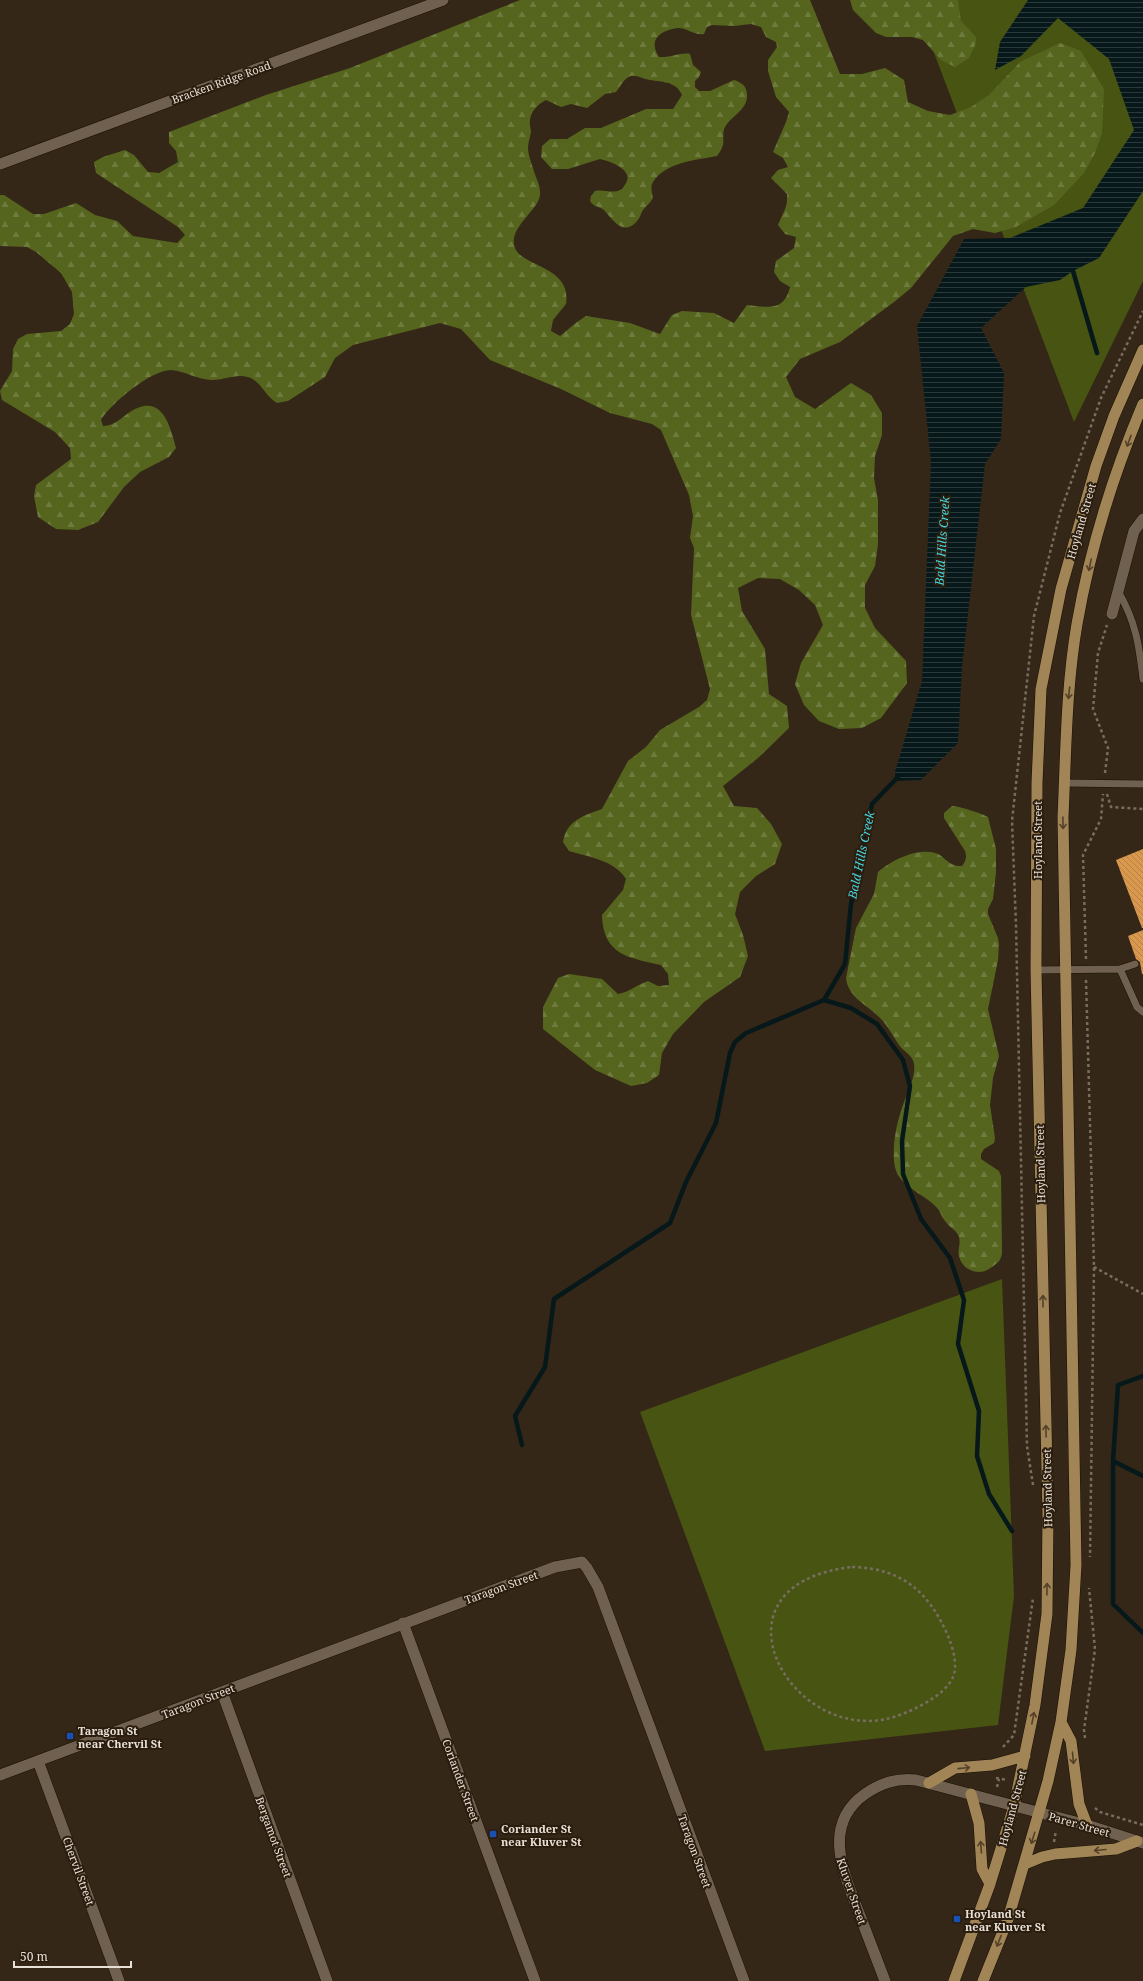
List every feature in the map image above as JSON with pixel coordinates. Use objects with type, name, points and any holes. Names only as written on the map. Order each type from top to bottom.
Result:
[{"type":"main road","name":"Hoyland Street","points":[[954,1981],[990,1884],[1014,1806],[1035,1705],[1047,1614],[1048,1515],[1036,970],[1037,783],[1041,689],[1061,589],[1096,466],[1114,416],[1143,350]]},
{"type":"main road","name":"Hoyland Street","points":[[983,1981],[1008,1919],[1040,1813],[1061,1722],[1071,1650],[1076,1565],[1063,817],[1068,706],[1078,617],[1091,558],[1111,491],[1143,404]]},
{"type":"main road","points":[[1061,1722],[1071,1741],[1076,1792],[1081,1811],[1087,1825]]},
{"type":"main road","points":[[928,1783],[955,1768],[992,1765],[1025,1756]]},
{"type":"main road","points":[[971,1794],[979,1823],[982,1869],[990,1884]]},
{"type":"main road","points":[[1025,1864],[1042,1857],[1056,1854],[1116,1849],[1140,1842]]},
{"type":"street","name":"Bracken Ridge Road","points":[[0,164],[439,1]]},
{"type":"street","points":[[1112,614],[1134,531],[1143,519]]},
{"type":"street","name":"Taragon Street","points":[[0,1775],[403,1623],[555,1567],[578,1562],[585,1564],[598,1587],[744,1981]]},
{"type":"street","name":"Coriander Street","points":[[403,1623],[535,1981]]},
{"type":"street","name":"Bergamot Street","points":[[222,1692],[327,1981]]},
{"type":"street","name":"Chervil Street","points":[[38,1761],[119,1981]]},
{"type":"street","name":"Kluver Street","points":[[885,1981],[843,1870],[839,1842],[842,1824],[854,1805],[861,1797],[876,1787],[903,1778],[928,1783],[1014,1806]]},
{"type":"street","name":"Parer Street","points":[[1014,1806],[1087,1825],[1140,1842]]},
{"type":"lane","points":[[1118,592],[1128,608],[1138,637],[1143,679]]},
{"type":"lane","points":[[1064,783],[1143,784]]},
{"type":"lane","points":[[1036,970],[1120,969],[1135,964]]},
{"type":"lane","points":[[1120,969],[1137,1007],[1143,1012]]},
{"type":"path","points":[[1090,1561],[1094,1267],[1083,855],[1101,819],[1103,784],[1108,748],[1093,709],[1098,652],[1112,614]]},
{"type":"path","points":[[1103,784],[1111,807],[1143,809]]},
{"type":"path","points":[[1094,1267],[1143,1294]]},
{"type":"path","points":[[868,1568],[888,1572],[909,1582],[930,1603],[943,1623],[950,1641],[955,1670],[952,1679],[947,1686],[924,1704],[906,1714],[868,1722],[837,1716],[821,1709],[799,1692],[781,1668],[773,1647],[771,1625],[776,1606],[783,1597],[795,1586],[819,1573],[835,1569],[868,1568]]},
{"type":"path","points":[[1086,1745],[1084,1730],[1095,1649],[1088,1583]]},
{"type":"path","points":[[998,1787],[999,1779]]},
{"type":"path","points":[[1092,1803],[1100,1812],[1143,1825]]},
{"type":"green space","points":[[520,0],[810,0],[840,74],[862,74],[885,68],[904,80],[908,102],[928,111],[950,115],[971,107],[989,95],[1020,62],[1060,43],[1081,51],[1104,89],[1102,133],[1095,153],[1084,173],[1054,205],[1016,227],[995,233],[973,229],[953,236],[911,288],[840,342],[800,359],[786,377],[795,397],[815,409],[851,383],[871,395],[882,413],[882,435],[875,456],[874,478],[878,500],[878,544],[875,566],[865,585],[865,608],[875,628],[906,661],[907,683],[881,718],[862,728],[839,729],[819,721],[804,705],[795,684],[801,663],[823,625],[815,605],[799,590],[780,579],[758,578],[738,588],[742,611],[765,649],[769,694],[787,706],[789,728],[758,758],[723,786],[734,806],[757,808],[771,824],[782,844],[775,864],[756,876],[740,892],[735,914],[743,935],[748,956],[740,977],[704,1002],[673,1034],[662,1053],[659,1075],[647,1083],[631,1086],[595,1070],[543,1029],[543,1007],[558,978],[569,974],[602,979],[618,994],[626,992],[648,981],[658,986],[669,985],[668,974],[661,965],[629,957],[613,947],[607,939],[602,915],[623,890],[626,879],[615,867],[593,857],[569,851],[563,842],[568,829],[572,824],[582,817],[602,809],[628,761],[646,747],[660,730],[699,707],[707,700],[710,689],[691,615],[694,548],[690,538],[693,516],[689,495],[661,430],[652,424],[610,413],[561,389],[490,360],[461,329],[440,323],[353,345],[335,358],[325,377],[288,401],[277,403],[257,382],[244,376],[207,380],[171,370],[163,371],[153,376],[142,382],[122,397],[113,405],[101,420],[103,426],[107,426],[138,408],[148,406],[155,408],[161,412],[166,419],[176,448],[169,457],[140,472],[124,487],[98,522],[78,530],[56,529],[38,517],[34,496],[36,485],[71,459],[70,448],[55,432],[2,400],[0,391],[12,371],[13,349],[18,339],[27,334],[61,331],[70,324],[74,314],[72,292],[61,273],[36,252],[27,247],[0,246],[0,195],[4,195],[33,214],[44,214],[76,203],[95,215],[117,221],[133,236],[177,243],[185,235],[178,227],[96,173],[94,162],[103,157],[125,150],[134,155],[148,172],[159,173],[178,162],[176,151],[169,143],[169,132],[266,95],[350,68]],"holes":[[[751,24],[761,27],[766,37],[776,42],[777,47],[768,60],[768,71],[776,97],[789,112],[773,152],[783,158],[788,167],[778,170],[771,178],[787,194],[786,207],[778,225],[785,234],[796,237],[794,248],[776,261],[774,272],[780,281],[790,287],[784,301],[768,307],[747,305],[734,323],[714,313],[682,311],[672,315],[660,334],[630,323],[586,316],[560,336],[551,331],[553,320],[566,304],[566,291],[562,282],[554,275],[519,254],[515,248],[514,241],[515,233],[535,207],[540,195],[539,184],[528,150],[531,132],[530,122],[533,111],[546,100],[561,107],[571,104],[587,108],[605,94],[616,92],[624,81],[631,76],[668,83],[679,90],[682,95],[673,109],[646,109],[601,128],[585,128],[567,139],[550,139],[542,146],[541,157],[552,169],[568,169],[600,159],[615,164],[624,170],[628,178],[622,189],[614,192],[595,191],[591,196],[590,201],[593,205],[603,209],[620,226],[628,227],[637,221],[643,210],[653,198],[653,182],[659,175],[673,166],[682,163],[717,156],[723,145],[723,133],[725,127],[747,100],[745,86],[734,80],[710,91],[699,91],[695,87],[695,81],[701,72],[693,65],[690,54],[659,57],[655,46],[657,37],[665,31],[677,28],[704,34],[707,27],[712,25],[734,26]]]},
{"type":"green space","points":[[850,0],[958,0],[961,21],[976,37],[976,43],[969,58],[955,67],[941,60],[923,40],[912,37],[886,37],[876,33],[853,10]]},
{"type":"green space","points":[[914,0],[1143,0],[1143,281],[1074,422]]},
{"type":"green space","points":[[952,806],[971,810],[988,817],[996,849],[996,872],[993,899],[988,909],[988,914],[999,944],[998,960],[988,1009],[999,1056],[993,1078],[990,1105],[995,1138],[994,1143],[984,1149],[981,1154],[981,1159],[999,1171],[1001,1176],[1002,1253],[1001,1259],[996,1264],[985,1271],[980,1272],[975,1272],[963,1265],[959,1256],[960,1240],[956,1232],[933,1204],[907,1185],[898,1174],[894,1159],[895,1134],[901,1109],[913,1078],[914,1064],[910,1056],[899,1045],[883,1021],[859,1001],[850,991],[846,978],[856,928],[874,894],[878,872],[898,859],[923,852],[938,854],[954,865],[962,866],[966,857],[965,851],[944,818],[944,813]]},
{"type":"green space","points":[[1002,1279],[1014,1596],[998,1725],[765,1751],[640,1412]]},
{"type":"water","points":[[1028,0],[1143,0],[1143,191],[1099,258],[1073,271],[1060,280],[1026,287],[981,328],[1004,373],[1001,439],[985,464],[962,667],[958,743],[921,780],[895,781],[895,772],[922,681],[931,462],[917,326],[964,239],[1010,238],[1083,208],[1134,130],[1109,59],[1058,18],[1021,56],[995,70],[1000,42]]},
{"type":"building","points":[[1143,849],[1143,928],[1142,928],[1116,860]]},
{"type":"building","points":[[1143,930],[1142,974],[1140,962],[1136,959],[1128,936]]},
{"type":"waterway","points":[[1073,271],[1097,353]]},
{"type":"waterway","name":"Bald Hills Creek","points":[[898,777],[872,804],[851,904],[845,964],[824,1000],[851,1008],[877,1024],[903,1060],[910,1086],[902,1141],[903,1174],[921,1219],[950,1258],[964,1300],[958,1344],[979,1411],[977,1456],[989,1494],[1012,1531]]},
{"type":"waterway","points":[[522,1445],[515,1416],[545,1367],[554,1299],[670,1223],[686,1182],[716,1123],[730,1053],[735,1042],[746,1033],[824,1000]]},
{"type":"waterway","points":[[1143,1376],[1118,1385],[1113,1461],[1113,1604],[1143,1633]]},
{"type":"waterway","points":[[1113,1461],[1143,1476]]},
{"type":"place","name":"Taragon St near Chervil St","points":[[70,1736]]},
{"type":"place","name":"Coriander St near Kluver St","points":[[493,1834]]},
{"type":"place","name":"Hoyland St near Kluver St","points":[[957,1919]]}]
